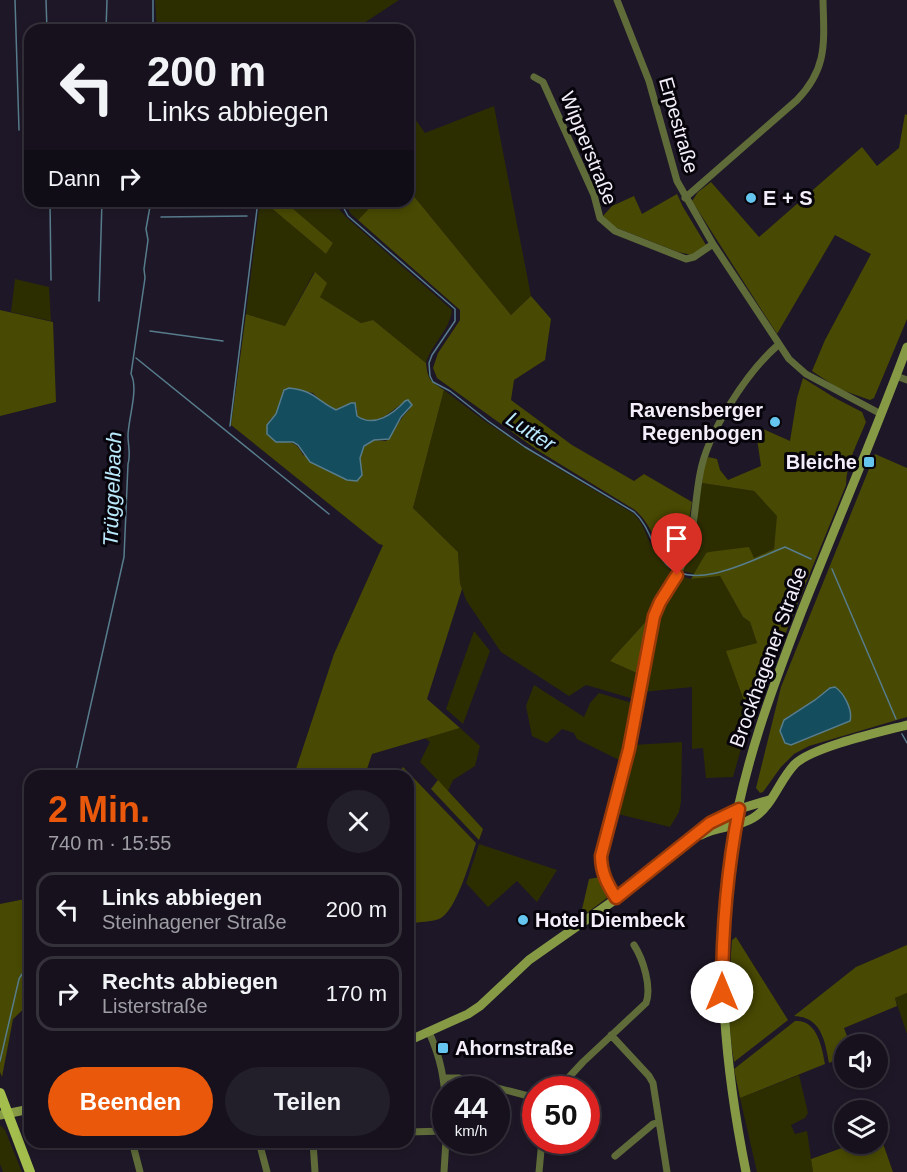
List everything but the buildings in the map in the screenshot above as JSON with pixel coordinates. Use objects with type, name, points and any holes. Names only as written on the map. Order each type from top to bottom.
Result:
[{"type":"main road","name":"Brockhagener Straße","points":[[746,1172],[728,1071],[722,992],[724,917],[735,826],[753,748],[771,690],[907,347]]},
{"type":"main road","points":[[688,842],[708,831],[735,826],[757,815],[766,807],[794,766],[811,753],[907,725]]},
{"type":"main road","points":[[414,1038],[480,1006],[529,960],[616,898],[710,823],[739,809],[770,800]]},
{"type":"main road","points":[[0,1093],[4,1115],[30,1172]]},
{"type":"main road","points":[[4,1115],[24,1110]]},
{"type":"street","name":"Erpestraße","points":[[617,0],[649,81],[672,167],[685,198],[713,244],[789,359],[806,374],[881,414]]},
{"type":"street","points":[[685,198],[798,100],[812,83],[824,52],[823,0]]},
{"type":"street","name":"Wipperstraße","points":[[534,77],[543,82],[594,195],[600,218],[606,225],[615,231],[686,259],[694,257],[713,244]]},
{"type":"street","points":[[616,898],[603,874],[601,856],[629,749],[654,616],[685,559],[700,470],[718,425],[729,405],[767,355],[778,345]]},
{"type":"street","points":[[896,376],[907,380]]},
{"type":"street","points":[[571,1076],[611,1035],[644,1006],[649,995],[641,957],[634,945]]},
{"type":"street","points":[[429,1032],[444,1076]]},
{"type":"street","points":[[611,1035],[653,1083],[667,1172]]},
{"type":"street","points":[[615,1156],[653,1124],[659,1122]]},
{"type":"street","points":[[414,1132],[432,1131]]},
{"type":"street","points":[[261,1148],[267,1172]]},
{"type":"street","points":[[313,1148],[315,1172]]},
{"type":"street","points":[[134,1149],[140,1172]]},
{"type":"street","points":[[444,1172],[445,1154]]},
{"type":"street","points":[[539,1172],[541,1154]]},
{"type":"shaded area","points":[[155,0],[399,0],[364,24],[157,24]]},
{"type":"shaded area","points":[[494,106],[531,296],[511,315],[414,196],[414,117],[425,133]]},
{"type":"shaded area","points":[[905,114],[907,115],[907,319],[874,398],[870,400],[839,389],[812,371],[825,340],[871,254],[835,235],[777,334],[692,201],[698,192],[711,182],[759,237],[862,147],[877,166],[899,148]]},
{"type":"shaded area","points":[[677,194],[706,245],[692,255],[678,252],[612,226],[603,216],[612,206],[634,196],[642,214]]},
{"type":"shaded area","points":[[414,196],[511,315],[531,296],[551,319],[545,360],[514,380],[511,400],[572,445],[634,481],[644,474],[692,502],[683,558],[678,569],[665,556],[647,524],[635,510],[537,450],[437,378],[433,368],[438,353],[460,320],[460,310],[358,220],[370,207],[414,207]]},
{"type":"shaded area","points":[[259,207],[270,207],[326,254],[333,243],[291,207],[339,207],[346,217],[452,310],[448,324],[426,363],[373,320],[361,323],[320,297],[314,272],[285,326],[246,314]]},
{"type":"shaded area","points":[[270,207],[291,207],[333,243],[326,254]]},
{"type":"shaded area","points":[[347,207],[370,207],[358,220]]},
{"type":"shaded area","points":[[315,272],[327,283],[320,297],[361,323],[373,320],[426,363],[430,380],[444,390],[413,508],[458,552],[462,589],[427,699],[460,728],[372,754],[367,770],[296,770],[334,654],[383,545],[231,425],[246,314],[285,326]],"holes":[[[289,388],[313,393],[325,405],[336,410],[345,405],[357,408],[357,416],[371,421],[384,417],[408,400],[410,409],[386,441],[374,440],[363,446],[360,458],[362,475],[303,455],[292,443],[276,442],[269,421],[276,414],[284,390]]]},
{"type":"shaded area","points":[[15,279],[49,287],[51,321],[11,312]]},
{"type":"shaded area","points":[[0,310],[53,322],[56,402],[0,416]]},
{"type":"shaded area","points":[[803,378],[862,412],[866,422],[850,461],[846,485],[788,627],[755,718],[750,717],[726,651],[757,643],[750,622],[743,617],[720,576],[691,579],[706,553],[749,547],[754,558],[774,549],[777,516],[754,491],[702,483],[703,470],[708,457],[717,459],[720,470],[728,480],[761,466],[757,439],[761,428],[790,441],[797,398]]},
{"type":"shaded area","points":[[444,390],[486,422],[536,455],[634,514],[642,524],[655,551],[674,573],[656,600],[650,617],[610,661],[639,674],[634,699],[586,685],[569,696],[501,652],[466,600],[460,583],[458,552],[413,508]]},
{"type":"shaded area","points":[[875,454],[907,468],[907,717],[809,746],[794,754],[760,793],[756,788],[781,687]],"holes":[[[823,693],[785,743],[787,717]]]},
{"type":"shaded area","points":[[702,483],[754,491],[778,516],[774,550],[754,558],[706,553],[695,574],[683,571]]},
{"type":"shaded area","points":[[681,576],[691,579],[720,576],[743,617],[750,622],[757,643],[727,651],[750,717],[733,777],[706,778],[703,748],[692,749],[692,687],[643,692],[657,616]]},
{"type":"shaded area","points":[[650,617],[639,674],[610,661]]},
{"type":"shaded area","points":[[474,631],[490,651],[463,724],[446,709]]},
{"type":"shaded area","points":[[534,685],[584,717],[590,703],[599,693],[632,703],[621,761],[577,739],[574,733],[562,729],[547,743],[532,736],[526,706]]},
{"type":"shaded area","points":[[460,728],[480,746],[475,766],[453,780],[448,791],[420,762],[430,742],[425,738]]},
{"type":"shaded area","points":[[682,742],[681,802],[679,812],[670,827],[618,814],[634,745]]},
{"type":"shaded area","points":[[414,778],[476,843],[457,897],[445,914],[432,921],[414,923]]},
{"type":"shaded area","points":[[438,780],[483,829],[479,840],[431,789]]},
{"type":"shaded area","points":[[479,844],[557,870],[537,902],[517,881],[488,907],[466,883]]},
{"type":"shaded area","points":[[600,877],[607,898],[580,918],[589,879]]},
{"type":"shaded area","points":[[24,899],[24,1009],[13,1019],[2,1077],[0,1072],[0,904]]},
{"type":"shaded area","points":[[736,937],[788,1020],[734,1062],[730,1032],[729,986],[732,940]]},
{"type":"shaded area","points":[[907,945],[907,993],[895,998],[897,1006],[844,1028],[846,1034],[834,1034],[834,1061],[829,1063],[826,1046],[816,1025],[803,1017],[794,1016],[856,967]]},
{"type":"shaded area","points":[[907,993],[907,1034],[895,998]]},
{"type":"shaded area","points":[[795,1021],[809,1024],[813,1029],[820,1042],[825,1064],[740,1098],[734,1069]]},
{"type":"shaded area","points":[[799,1075],[808,1113],[805,1118],[791,1125],[795,1134],[807,1131],[813,1172],[757,1172],[740,1098]]},
{"type":"shaded area","points":[[0,1125],[5,1130],[22,1172],[3,1172],[0,1164]]},
{"type":"shaded area","points":[[834,1151],[834,1154],[887,1154],[893,1172],[813,1172],[811,1159]]},
{"type":"water","points":[[289,388],[310,394],[336,410],[355,403],[357,416],[370,421],[389,415],[405,401],[408,400],[412,405],[401,417],[389,439],[374,440],[364,446],[360,458],[362,475],[357,481],[347,480],[310,462],[298,445],[293,442],[276,442],[267,434],[267,425],[276,414],[284,390]]},
{"type":"water","points":[[835,687],[847,702],[850,721],[791,745],[785,743],[780,731],[784,720],[830,688]]},
{"type":"waterway","points":[[15,0],[19,130]]},
{"type":"waterway","points":[[46,0],[47,24]]},
{"type":"waterway","points":[[106,24],[107,0]]},
{"type":"waterway","name":"Lutter","points":[[153,0],[153,24]]},
{"type":"waterway","points":[[50,207],[51,280]]},
{"type":"waterway","points":[[99,301],[102,207]]},
{"type":"waterway","name":"Trüggelbach","points":[[76,770],[124,557],[129,457],[128,429],[134,396],[131,374],[145,278],[148,240],[146,229],[150,207]]},
{"type":"waterway","points":[[230,426],[257,207]]},
{"type":"waterway","name":"Lutter","points":[[343,207],[348,216],[455,309],[455,321],[429,363],[433,382],[450,391],[525,447],[634,512],[644,524],[657,552],[666,564],[678,572],[708,575],[741,565],[785,547],[811,559]]},
{"type":"waterway","points":[[161,217],[247,216]]},
{"type":"waterway","points":[[150,331],[223,341]]},
{"type":"waterway","points":[[136,358],[329,514]]},
{"type":"waterway","name":"Lutter","points":[[832,569],[896,719]]},
{"type":"waterway","name":"Lutter","points":[[902,734],[907,743]]},
{"type":"waterway","name":"Trüggelbach","points":[[0,1061],[19,979],[24,972]]},
{"type":"place","name":"E + S","points":[[751,198]]},
{"type":"place","name":"Ravensberger Regenbogen","points":[[775,422]]},
{"type":"place","name":"Bleiche","points":[[869,462]]},
{"type":"place","name":"Hotel Diembeck","points":[[523,920]]},
{"type":"place","name":"Ahornstraße","points":[[443,1048]]},
{"type":"route","points":[[677,575],[654,616],[629,749],[601,856],[601,866],[616,898],[710,823],[739,809],[724,917],[722,992]]}]
